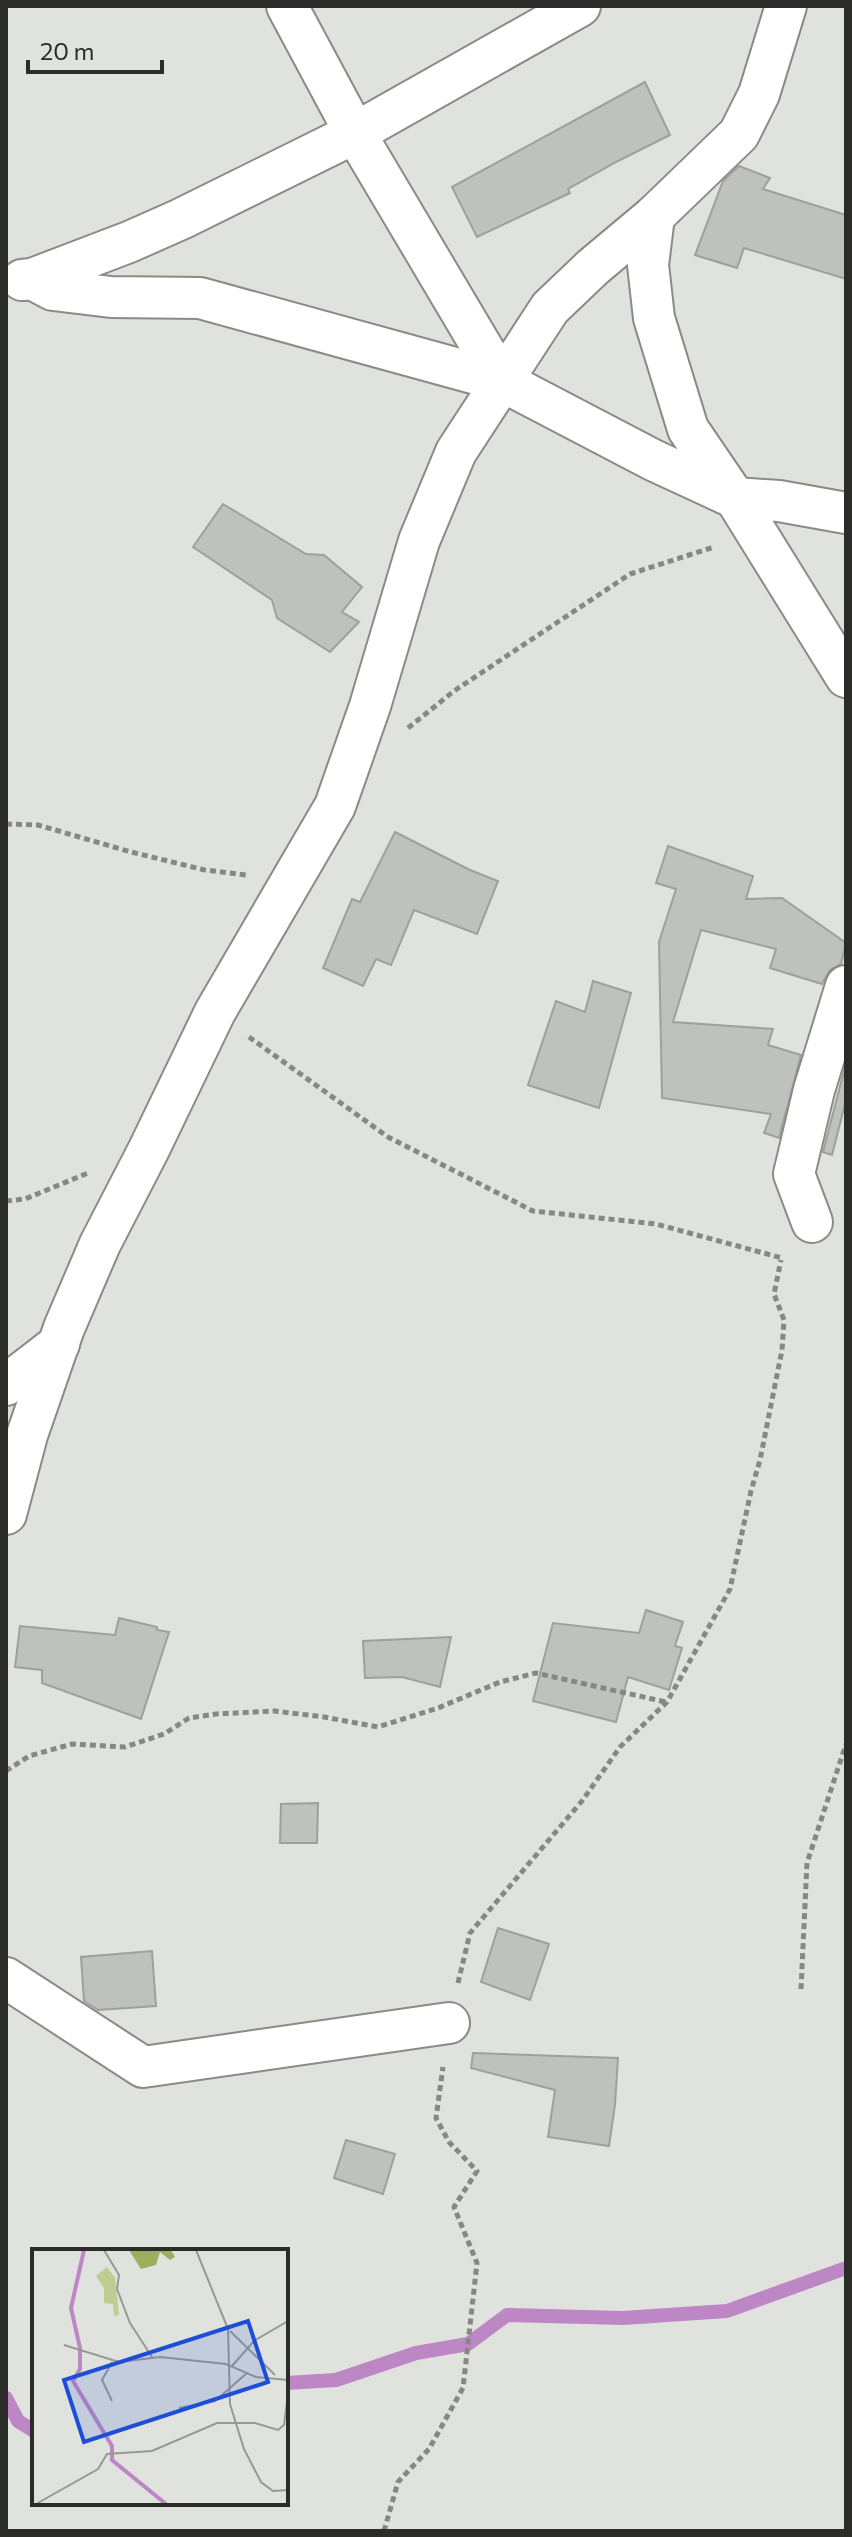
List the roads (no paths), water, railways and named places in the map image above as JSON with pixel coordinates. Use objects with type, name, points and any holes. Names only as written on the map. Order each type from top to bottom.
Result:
[{"type":"street","points":[[287,6],[355,133],[502,381]]},
{"type":"street","points":[[19,280],[129,242],[181,219],[355,133],[580,6]]},
{"type":"street","points":[[6,1514],[27,1435],[59,1344],[100,1244],[215,1012],[335,806],[370,706],[419,541],[456,452],[550,308],[654,216],[739,134],[759,94],[786,6]]},
{"type":"street","points":[[654,216],[648,265],[654,318],[688,429],[735,498],[846,677]]},
{"type":"street","points":[[19,280],[53,290],[111,297],[200,298],[502,381],[653,460],[735,498],[779,501],[846,513]]},
{"type":"street","points":[[812,1222],[794,1174],[814,1090],[846,986]]},
{"type":"street","points":[[6,1385],[59,1344]]},
{"type":"street","points":[[6,1978],[143,2067],[449,2023]]},
{"type":"waterway","points":[[288,2383],[336,2380],[416,2353],[468,2344],[507,2315],[623,2318],[727,2311],[846,2268]]},
{"type":"waterway","points":[[6,2398],[18,2421],[32,2430]]}]
